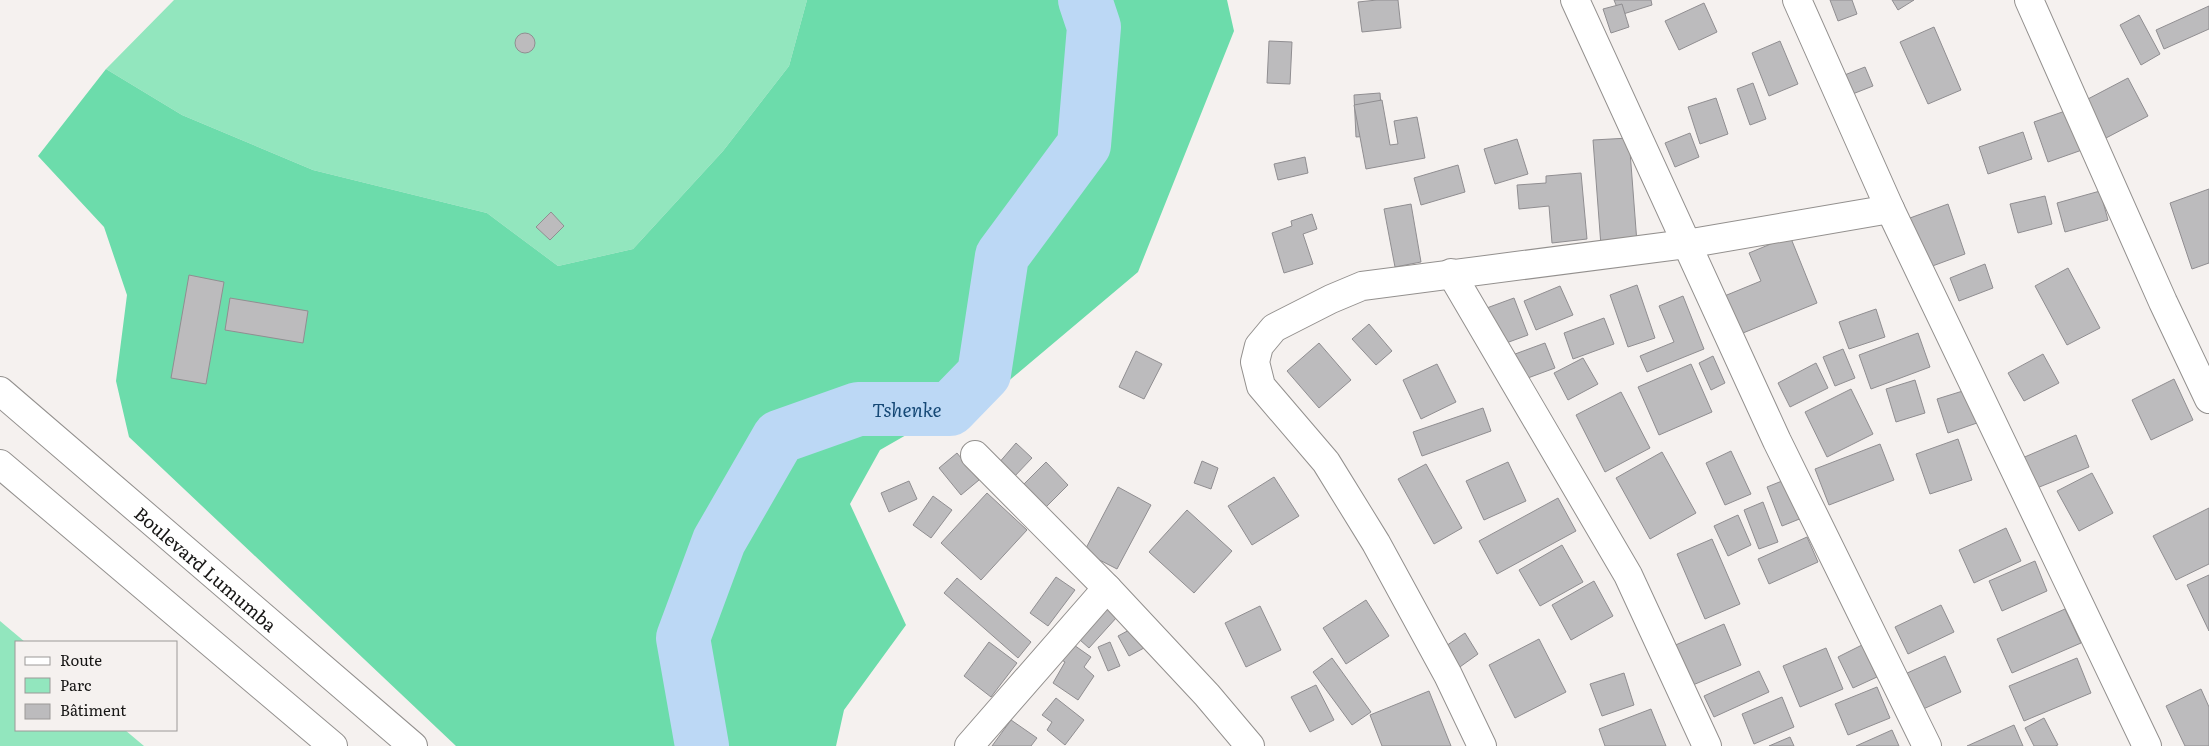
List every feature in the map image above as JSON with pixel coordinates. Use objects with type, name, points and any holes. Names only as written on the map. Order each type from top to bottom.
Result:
[{"type":"main road","points":[[1575,0],[1777,441],[1927,746]]},
{"type":"main road","points":[[1796,0],[1890,209],[2147,746]]},
{"type":"main road","points":[[2029,0],[2163,302],[2209,400]]},
{"type":"main road","points":[[1482,746],[1448,675],[1376,543],[1326,462],[1261,386],[1255,362],[1259,346],[1274,328],[1331,298],[1362,286],[1450,273],[1686,244],[1890,209]]},
{"type":"main road","points":[[1450,273],[1628,575],[1707,746]]},
{"type":"main road","name":"Boulevard Lumumba","points":[[0,391],[413,746]]},
{"type":"main road","points":[[975,455],[1107,588],[1207,695],[1250,746]]},
{"type":"main road","points":[[0,464],[333,746]]},
{"type":"main road","points":[[969,746],[1107,588]]},
{"type":"green space","points":[[174,0],[807,0],[789,66],[723,151],[633,249],[558,266],[487,213],[313,170],[182,115],[106,69]]},
{"type":"green space","points":[[807,0],[1227,0],[1234,31],[1138,272],[999,389],[934,419],[880,450],[850,504],[906,625],[844,710],[836,746],[456,746],[129,437],[116,381],[127,295],[104,227],[38,156],[106,69],[182,115],[313,170],[487,213],[558,266],[633,249],[723,151],[789,66]]},
{"type":"green space","points":[[0,621],[24,641],[15,641],[15,731],[126,731],[144,746],[0,746]]},
{"type":"building","points":[[1398,0],[1401,28],[1362,32],[1358,2]]},
{"type":"building","points":[[1614,0],[1651,0],[1652,5],[1620,15]]},
{"type":"building","points":[[1830,0],[1852,0],[1857,14],[1838,21]]},
{"type":"building","points":[[1892,0],[1914,0],[1898,10]]},
{"type":"building","points":[[1704,3],[1717,32],[1679,50],[1665,21]]},
{"type":"building","points":[[1622,4],[1629,27],[1611,33],[1603,9]]},
{"type":"building","points":[[2209,6],[2209,29],[2164,49],[2156,30]]},
{"type":"building","points":[[2139,15],[2160,54],[2141,65],[2120,25]]},
{"type":"building","points":[[1934,27],[1961,90],[1928,104],[1900,42]]},
{"type":"building","points":[[525,33],[532,36],[535,43],[532,50],[525,53],[518,50],[515,43],[518,36]]},
{"type":"building","points":[[1269,41],[1292,42],[1290,84],[1267,83]]},
{"type":"building","points":[[1780,41],[1798,84],[1769,96],[1752,53]]},
{"type":"building","points":[[1865,67],[1873,86],[1850,95],[1842,76]]},
{"type":"building","points":[[2128,78],[2148,116],[2106,138],[2086,100]]},
{"type":"building","points":[[1753,83],[1766,119],[1750,125],[1737,89]]},
{"type":"building","points":[[1380,93],[1383,135],[1356,137],[1354,95]]},
{"type":"building","points":[[1716,98],[1728,134],[1700,144],[1688,107]]},
{"type":"building","points":[[1382,100],[1390,145],[1398,144],[1394,121],[1417,117],[1425,158],[1366,169],[1354,105]]},
{"type":"building","points":[[2068,110],[2082,150],[2048,162],[2034,122]]},
{"type":"building","points":[[2023,132],[2032,159],[1988,174],[1979,147]]},
{"type":"building","points":[[1690,133],[1699,157],[1675,167],[1665,143]]},
{"type":"building","points":[[1629,138],[1637,243],[1601,246],[1593,140]]},
{"type":"building","points":[[1517,139],[1528,174],[1495,184],[1484,149]]},
{"type":"building","points":[[1305,157],[1308,173],[1278,180],[1274,164]]},
{"type":"building","points":[[1458,165],[1465,192],[1421,205],[1414,178]]},
{"type":"building","points":[[1581,173],[1587,239],[1552,243],[1549,206],[1519,209],[1517,185],[1546,183],[1546,176]]},
{"type":"building","points":[[2209,189],[2209,263],[2192,269],[2170,203]]},
{"type":"building","points":[[2100,191],[2108,220],[2065,232],[2057,203]]},
{"type":"building","points":[[2045,196],[2052,224],[2018,233],[2010,204]]},
{"type":"building","points":[[1411,204],[1421,262],[1395,267],[1384,209]]},
{"type":"building","points":[[1948,204],[1965,254],[1927,268],[1910,218]]},
{"type":"building","points":[[551,212],[564,226],[550,240],[536,227]]},
{"type":"building","points":[[1312,214],[1317,229],[1303,234],[1313,264],[1284,273],[1272,233],[1292,226],[1291,221]]},
{"type":"building","points":[[1790,236],[1817,303],[1738,335],[1722,297],[1761,281],[1749,253]]},
{"type":"building","points":[[1985,264],[1993,288],[1959,301],[1950,278]]},
{"type":"building","points":[[2068,268],[2100,328],[2067,345],[2035,286]]},
{"type":"building","points":[[189,275],[224,282],[206,384],[171,378]]},
{"type":"building","points":[[1637,285],[1655,338],[1628,347],[1610,295]]},
{"type":"building","points":[[1560,286],[1573,315],[1536,330],[1524,301]]},
{"type":"building","points":[[1683,296],[1704,349],[1647,372],[1640,356],[1674,342],[1659,306]]},
{"type":"building","points":[[230,298],[308,311],[303,343],[225,330]]},
{"type":"building","points":[[1514,298],[1528,335],[1498,346],[1484,309]]},
{"type":"building","points":[[1876,309],[1885,337],[1849,349],[1839,322]]},
{"type":"building","points":[[1604,318],[1614,344],[1573,359],[1564,333]]},
{"type":"building","points":[[1369,324],[1392,351],[1376,365],[1352,339]]},
{"type":"building","points":[[1918,333],[1930,367],[1871,389],[1859,355]]},
{"type":"building","points":[[1319,343],[1351,380],[1319,408],[1287,371]]},
{"type":"building","points":[[1545,343],[1555,368],[1517,382],[1507,357]]},
{"type":"building","points":[[1843,349],[1855,378],[1835,386],[1823,357]]},
{"type":"building","points":[[1136,351],[1162,364],[1144,399],[1119,387]]},
{"type":"building","points":[[2043,354],[2059,383],[2024,401],[2008,373]]},
{"type":"building","points":[[1713,356],[1725,383],[1711,390],[1699,363]]},
{"type":"building","points":[[1583,358],[1598,384],[1568,400],[1554,373]]},
{"type":"building","points":[[1816,363],[1828,388],[1790,407],[1778,383]]},
{"type":"building","points":[[1437,364],[1456,402],[1421,419],[1403,380]]},
{"type":"building","points":[[1691,364],[1712,412],[1659,435],[1638,387]]},
{"type":"building","points":[[2174,379],[2193,420],[2151,440],[2132,400]]},
{"type":"building","points":[[1915,380],[1925,413],[1896,422],[1886,389]]},
{"type":"building","points":[[1851,389],[1873,434],[1827,457],[1805,412]]},
{"type":"building","points":[[1966,390],[1977,423],[1948,433],[1937,399]]},
{"type":"building","points":[[1621,392],[1650,448],[1605,472],[1576,415]]},
{"type":"building","points":[[1483,408],[1491,431],[1422,456],[1413,432]]},
{"type":"building","points":[[2076,435],[2089,467],[2032,490],[2020,459]]},
{"type":"building","points":[[1958,439],[1972,480],[1930,494],[1916,454]]},
{"type":"building","points":[[1016,443],[1032,458],[1013,478],[998,464]]},
{"type":"building","points":[[1880,444],[1894,480],[1829,505],[1815,469]]},
{"type":"building","points":[[1731,451],[1751,494],[1725,505],[1706,463]]},
{"type":"building","points":[[1662,452],[1696,513],[1650,539],[1616,478]]},
{"type":"building","points":[[957,453],[979,480],[961,495],[939,468]]},
{"type":"building","points":[[1202,461],[1218,468],[1211,489],[1194,483]]},
{"type":"building","points":[[1046,462],[1068,485],[1045,508],[1023,485]]},
{"type":"building","points":[[1508,462],[1526,501],[1484,520],[1466,481]]},
{"type":"building","points":[[1426,464],[1462,528],[1434,544],[1398,479]]},
{"type":"building","points":[[2092,473],[2113,513],[2079,531],[2057,491]]},
{"type":"building","points":[[1274,477],[1299,516],[1252,545],[1228,506]]},
{"type":"building","points":[[1787,479],[1802,518],[1782,526],[1767,487]]},
{"type":"building","points":[[909,481],[917,499],[889,512],[881,493]]},
{"type":"building","points":[[1118,487],[1151,505],[1117,569],[1084,552]]},
{"type":"building","points":[[987,493],[1027,530],[981,580],[941,543]]},
{"type":"building","points":[[933,496],[952,510],[931,538],[913,525]]},
{"type":"building","points":[[1558,498],[1576,531],[1497,574],[1479,541]]},
{"type":"building","points":[[1763,502],[1778,542],[1759,549],[1744,510]]},
{"type":"building","points":[[2209,508],[2209,564],[2176,580],[2153,536]]},
{"type":"building","points":[[1187,510],[1232,551],[1194,593],[1149,552]]},
{"type":"building","points":[[1738,515],[1751,545],[1728,556],[1714,526]]},
{"type":"building","points":[[2006,528],[2021,561],[1974,583],[1959,550]]},
{"type":"building","points":[[1807,537],[1818,562],[1769,584],[1758,559]]},
{"type":"building","points":[[1712,539],[1740,604],[1705,619],[1677,554]]},
{"type":"building","points":[[1562,545],[1583,582],[1540,606],[1519,570]]},
{"type":"building","points":[[2035,561],[2047,591],[2002,611],[1989,581]]},
{"type":"building","points":[[2209,575],[2209,631],[2187,585]]},
{"type":"building","points":[[1056,577],[1075,590],[1048,626],[1030,613]]},
{"type":"building","points":[[957,578],[1031,642],[1018,658],[944,593]]},
{"type":"building","points":[[1594,581],[1613,616],[1571,640],[1552,605]]},
{"type":"building","points":[[1366,600],[1389,636],[1346,664],[1323,628]]},
{"type":"building","points":[[1100,601],[1117,617],[1089,648],[1071,632]]},
{"type":"building","points":[[1941,605],[1954,632],[1908,654],[1895,627]]},
{"type":"building","points":[[1260,606],[1281,650],[1246,667],[1225,623]]},
{"type":"building","points":[[2065,609],[2081,643],[2012,673],[1997,639]]},
{"type":"building","points":[[1724,624],[1741,665],[1688,687],[1671,647]]},
{"type":"building","points":[[1133,628],[1144,648],[1129,656],[1118,636]]},
{"type":"building","points":[[1465,633],[1478,654],[1457,669],[1443,648]]},
{"type":"building","points":[[1539,639],[1566,692],[1515,718],[1489,665]]},
{"type":"building","points":[[989,642],[1017,663],[991,697],[964,676]]},
{"type":"building","points":[[1110,642],[1120,666],[1108,671],[1098,647]]},
{"type":"building","points":[[1071,643],[1091,657],[1084,667],[1094,676],[1078,700],[1053,683],[1065,662],[1055,656]]},
{"type":"building","points":[[1862,645],[1877,677],[1853,688],[1838,657]]},
{"type":"building","points":[[1826,648],[1843,689],[1800,707],[1783,666]]},
{"type":"building","points":[[1945,656],[1961,692],[1921,710],[1905,674]]},
{"type":"building","points":[[1332,658],[1371,712],[1352,725],[1313,672]]},
{"type":"building","points":[[2077,658],[2091,693],[2024,721],[2009,686]]},
{"type":"building","points":[[1759,671],[1769,692],[1714,717],[1704,696]]},
{"type":"building","points":[[1624,673],[1634,705],[1602,716],[1590,684]]},
{"type":"building","points":[[1316,685],[1334,720],[1310,732],[1291,697]]},
{"type":"building","points":[[1877,687],[1890,718],[1848,735],[1835,704]]},
{"type":"building","points":[[2201,689],[2209,707],[2209,746],[2185,746],[2166,706]]},
{"type":"building","points":[[1429,691],[1451,746],[1382,746],[1370,715]]},
{"type":"building","points":[[1782,697],[1794,727],[1754,744],[1742,714]]},
{"type":"building","points":[[1056,698],[1084,720],[1065,745],[1047,730],[1052,722],[1042,715]]},
{"type":"building","points":[[1651,709],[1666,746],[1605,746],[1599,729]]},
{"type":"building","points":[[2044,718],[2058,745],[2034,746],[2025,728]]},
{"type":"building","points":[[1011,720],[1037,738],[1031,746],[992,746]]},
{"type":"building","points":[[2014,725],[2023,746],[1967,746]]},
{"type":"building","points":[[1892,730],[1899,746],[1856,746]]},
{"type":"building","points":[[1790,737],[1794,746],[1769,746]]},
{"type":"waterway","name":"Tshenke","points":[[702,746],[683,638],[719,541],[779,437],[858,409],[950,409],[984,374],[1002,256],[1084,145],[1094,27],[1085,0]]}]
